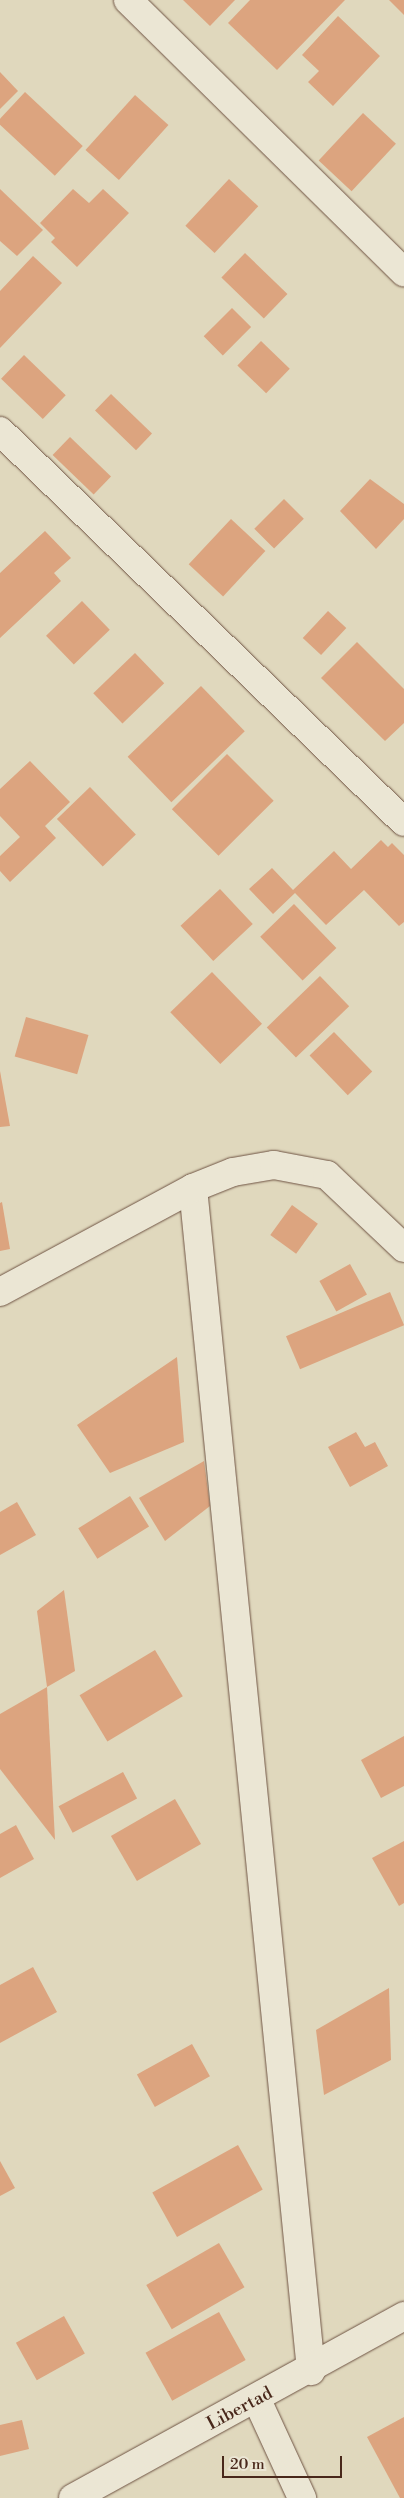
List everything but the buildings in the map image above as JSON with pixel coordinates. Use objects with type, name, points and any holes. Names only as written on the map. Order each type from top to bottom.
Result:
[{"type":"street","points":[[128,0],[404,272]]},
{"type":"street","points":[[0,431],[402,816]]},
{"type":"street","points":[[0,1292],[193,1188],[233,1172],[274,1165],[327,1175],[404,1248]]},
{"type":"street","points":[[193,1188],[311,2371]]},
{"type":"street","name":"Libertad","points":[[73,2498],[311,2371],[404,2316]]},
{"type":"street","points":[[257,2400],[302,2498]]}]
